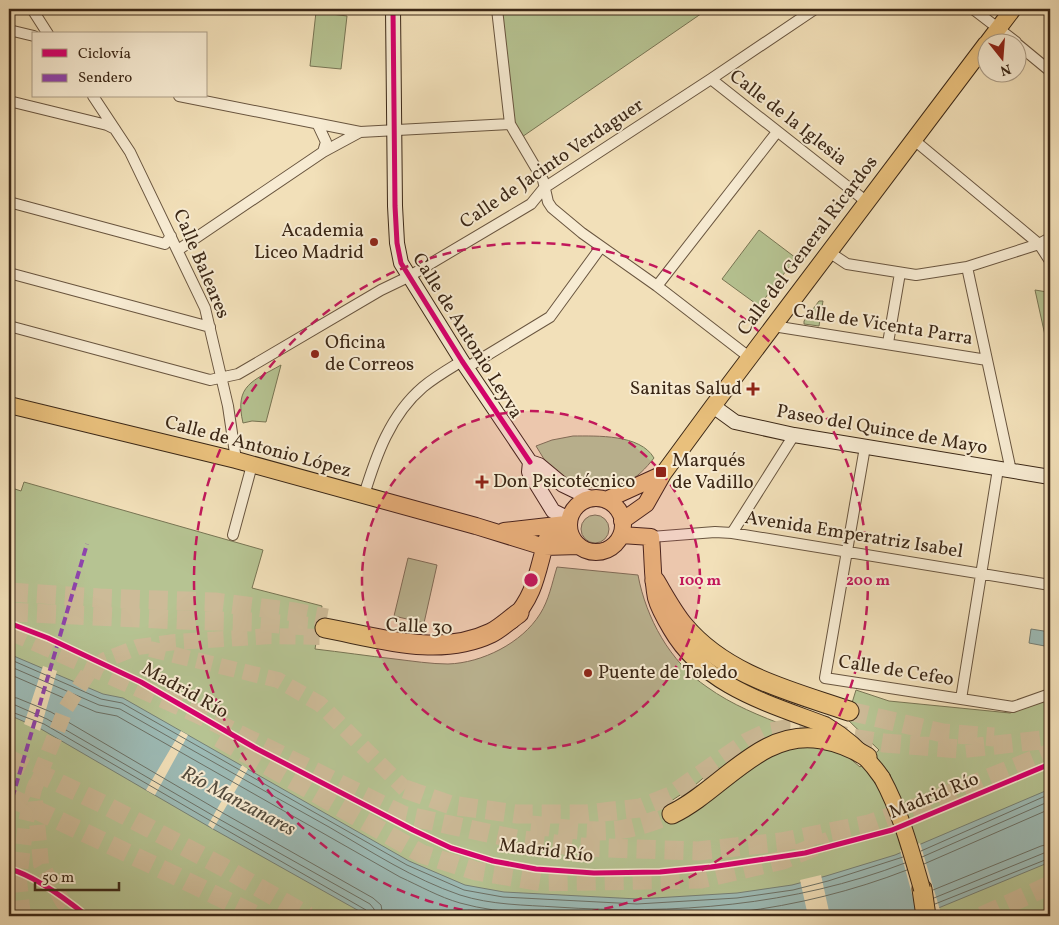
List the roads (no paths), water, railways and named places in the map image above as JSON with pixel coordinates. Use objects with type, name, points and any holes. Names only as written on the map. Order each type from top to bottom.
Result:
[{"type":"highway","points":[[655,581],[684,626],[704,645],[732,666],[760,681],[849,711]]},
{"type":"highway","points":[[325,627],[403,642],[439,646],[470,641],[493,632],[519,613]]},
{"type":"highway","points":[[672,814],[698,800],[749,758],[787,740],[804,737],[833,741],[856,750],[867,757]]},
{"type":"highway","points":[[922,889],[926,916]]},
{"type":"main road","name":"Calle de Antonio Leyva","points":[[393,9],[397,242],[401,263],[464,365],[530,462],[530,472],[553,511],[569,523]]},
{"type":"main road","name":"Calle del General Ricardos","points":[[996,32],[1013,9]]},
{"type":"main road","name":"Calle del General Ricardos","points":[[622,528],[646,504],[663,474],[749,357],[976,58]]},
{"type":"main road","name":"Calle de Antonio López","points":[[9,405],[244,463],[364,495],[544,547],[579,546]]},
{"type":"main road","name":"Paseo del Quince de Mayo","points":[[713,406],[735,422],[794,435],[1050,477]]},
{"type":"main road","name":"Calle de Antonio Leyva","points":[[530,462],[539,465],[562,485],[598,499]]},
{"type":"main road","name":"Calle del General Ricardos","points":[[598,499],[663,474]]},
{"type":"main road","points":[[598,499],[611,502],[618,510],[622,528],[615,544],[601,551],[586,550],[579,546],[572,538],[569,523],[573,510],[577,505],[598,499]]},
{"type":"main road","name":"Calle de Antonio López","points":[[496,532],[569,523]]},
{"type":"main road","points":[[519,613],[535,585],[547,538],[569,523]]},
{"type":"main road","points":[[622,528],[651,537],[656,599],[663,615],[684,648],[706,670],[722,682],[768,704],[825,725],[853,743],[867,757],[890,793],[906,832],[922,889],[932,916]]},
{"type":"street","points":[[32,9],[44,32]]},
{"type":"street","points":[[497,9],[510,124],[543,180],[548,202],[552,208],[601,247],[657,286],[749,357]]},
{"type":"street","name":"Calle de Jacinto Verdaguer","points":[[222,378],[238,374],[381,290],[408,277],[530,204],[544,188],[711,80],[814,9]]},
{"type":"street","points":[[973,9],[1002,32]]},
{"type":"street","points":[[9,30],[32,36]]},
{"type":"street","points":[[1026,51],[1050,71]]},
{"type":"street","name":"Calle de la Iglesia","points":[[711,80],[867,202]]},
{"type":"street","name":"Calle Baleares","points":[[94,98],[130,152],[205,308],[244,463]]},
{"type":"street","points":[[189,98],[360,132]]},
{"type":"street","points":[[9,101],[107,125],[116,129]]},
{"type":"street","points":[[178,250],[323,152],[353,134],[360,132],[510,124]]},
{"type":"street","points":[[318,125],[326,142],[323,152]]},
{"type":"street","points":[[657,286],[776,132]]},
{"type":"street","points":[[914,140],[1039,244],[1050,261]]},
{"type":"street","points":[[9,202],[165,244],[171,236]]},
{"type":"street","points":[[829,252],[847,264],[916,275],[967,267],[1039,244],[1050,238]]},
{"type":"street","points":[[364,495],[377,455],[388,433],[401,411],[424,386],[550,317],[601,247]]},
{"type":"street","points":[[961,699],[982,574],[1004,470],[987,360],[967,267]]},
{"type":"street","points":[[9,273],[210,327]]},
{"type":"street","points":[[888,343],[900,273]]},
{"type":"street","points":[[9,326],[210,380],[222,378]]},
{"type":"street","name":"Calle de Vicenta Parra","points":[[773,326],[987,360]]},
{"type":"street","points":[[732,533],[794,435]]},
{"type":"street","points":[[847,552],[865,447]]},
{"type":"street","points":[[233,534],[244,463]]},
{"type":"street","name":"Avenida Emperatriz Isabel","points":[[651,537],[715,532],[732,533],[1050,585]]},
{"type":"street","name":"Calle de Cefeo","points":[[847,552],[825,678],[1013,707],[1050,694]]},
{"type":"water","points":[[1031,629],[1050,632],[1050,647],[1029,643]]},
{"type":"water","name":"Río Manzanares","points":[[9,654],[103,694],[123,698],[409,861],[465,885],[504,892],[638,899],[737,893],[792,885],[895,855],[1050,789],[1050,862],[919,916],[368,916],[41,729],[9,715]]},
{"type":"tunnel","points":[[9,592],[100,598],[215,602],[327,618]]},
{"type":"tunnel","points":[[9,612],[254,622],[319,627]]},
{"type":"tunnel","points":[[9,630],[198,714],[403,815],[516,839],[578,847],[698,851],[781,842],[869,824],[915,808],[1050,753]]},
{"type":"tunnel","points":[[23,916],[19,880],[26,822],[34,789],[66,708],[89,672],[105,660],[138,647],[175,642],[271,636],[324,637]]},
{"type":"tunnel","points":[[150,649],[278,680],[320,704],[405,789]]},
{"type":"tunnel","points":[[849,711],[943,733],[994,737]]},
{"type":"tunnel","points":[[405,789],[451,805],[517,814],[585,814],[640,808],[670,796],[747,742],[766,733],[790,728],[813,728],[852,738],[884,743],[959,749],[1050,739]]},
{"type":"tunnel","points":[[219,738],[422,854],[476,871],[542,882],[701,879],[783,860],[829,841]]},
{"type":"tunnel","points":[[9,759],[107,806],[223,867],[308,916]]},
{"type":"tunnel","points":[[9,797],[258,916]]},
{"type":"tunnel","points":[[35,801],[41,864],[63,902],[77,916]]},
{"type":"tunnel","points":[[531,825],[601,831],[637,826],[672,814]]},
{"type":"tunnel","points":[[982,916],[1050,885]]},
{"type":"place","name":"Academia Liceo Madrid","points":[[374,242]]},
{"type":"place","name":"Oficina de Correos","points":[[315,354]]},
{"type":"place","name":"Sanitas Salud","points":[[753,389]]},
{"type":"place","name":"Marqués de Vadillo","points":[[661,472]]},
{"type":"place","name":"Don Psicotécnico","points":[[482,482]]},
{"type":"place","name":"Puente de Toledo","points":[[588,673]]}]
